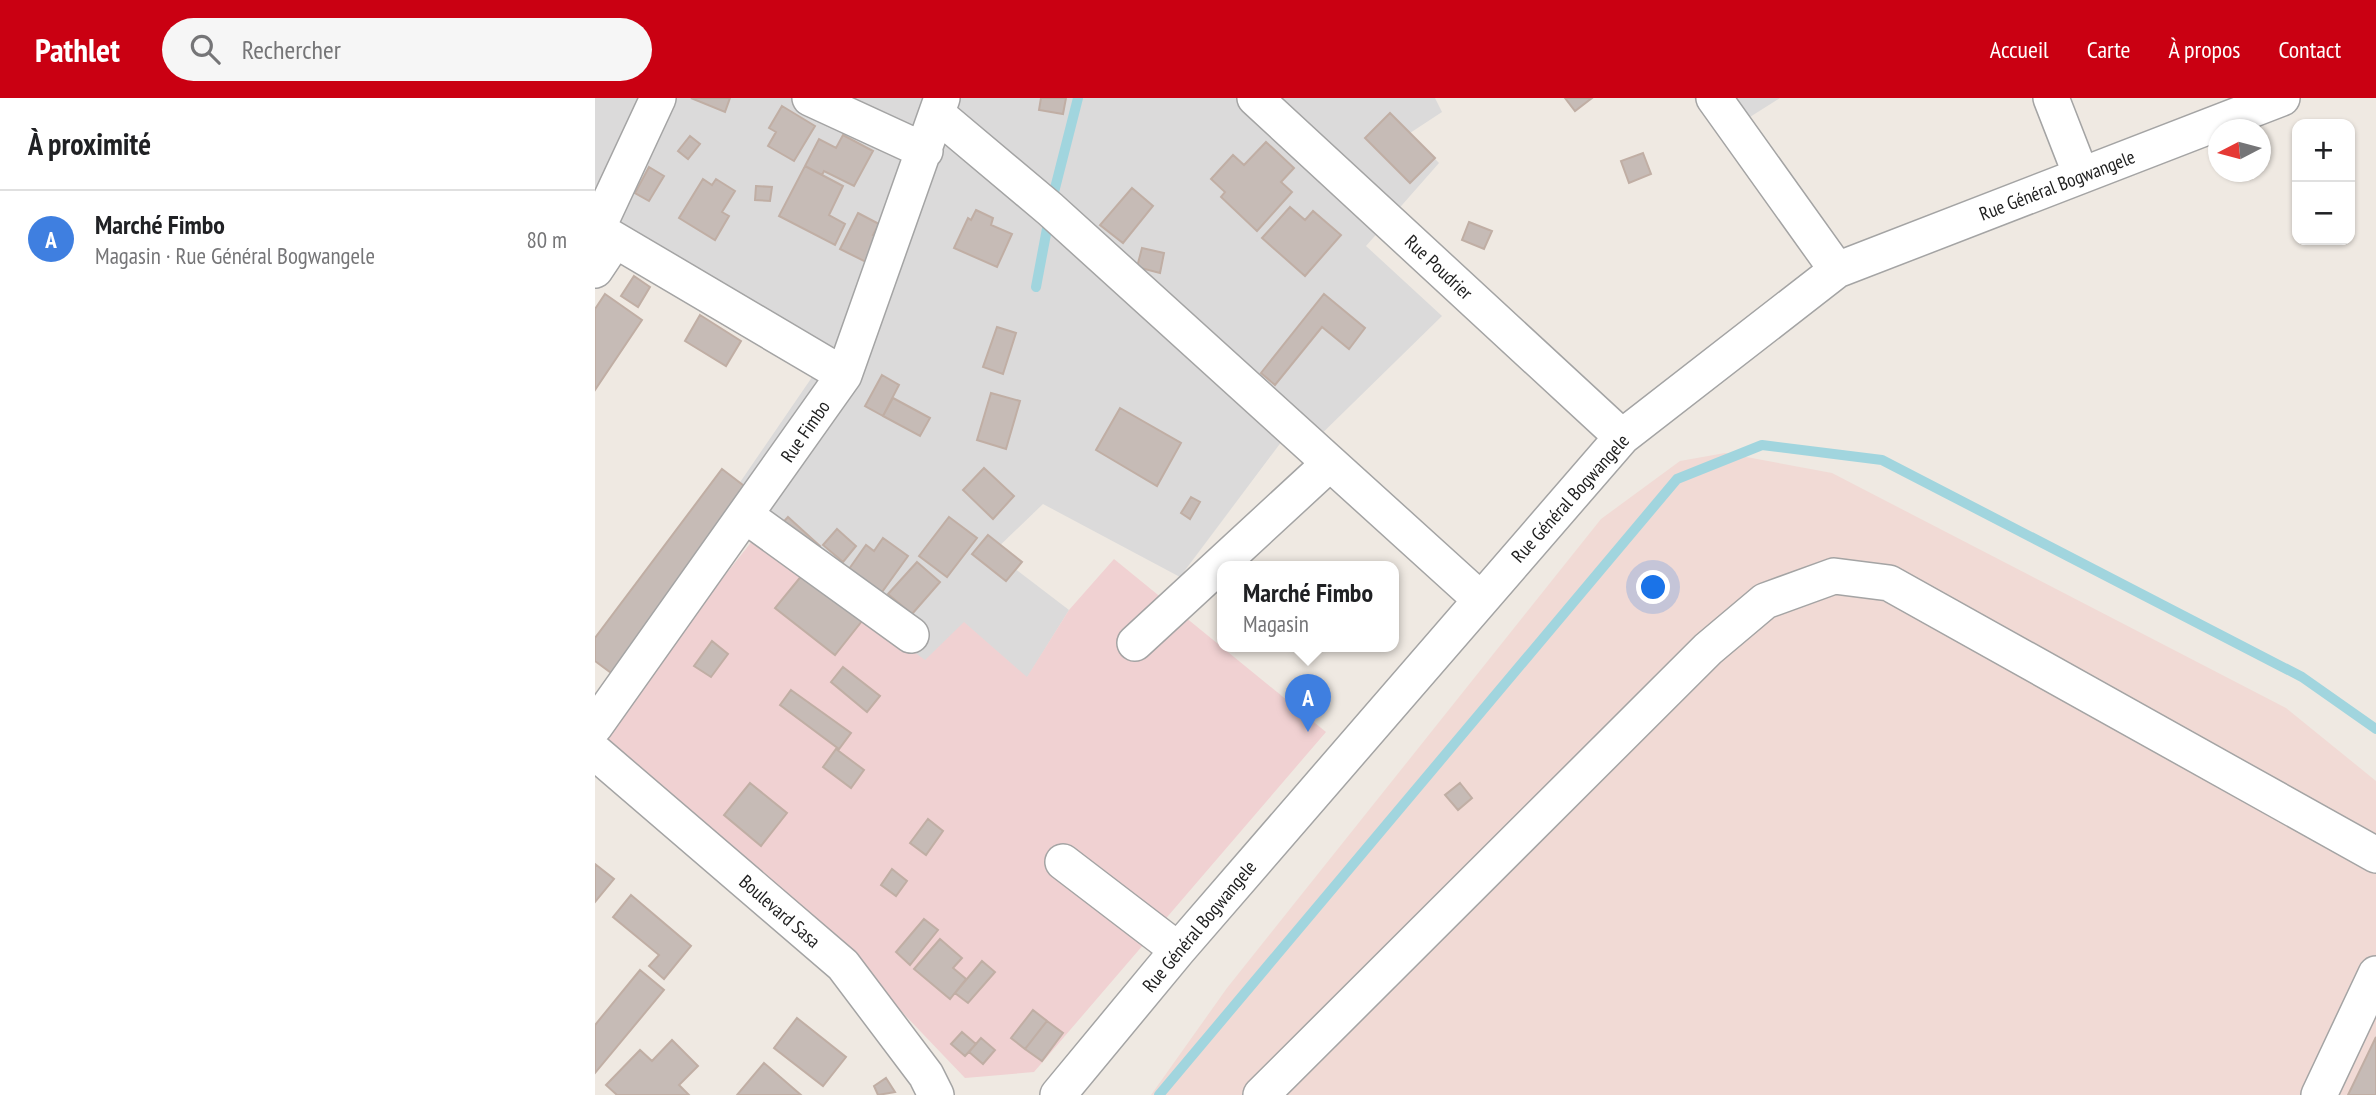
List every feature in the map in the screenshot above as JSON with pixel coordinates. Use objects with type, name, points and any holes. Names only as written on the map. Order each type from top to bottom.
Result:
[{"type":"street","points":[[595,270],[602,232],[658,98]]},
{"type":"street","points":[[810,98],[925,151]]},
{"type":"street","name":"Rue Poudrier","points":[[1255,98],[1622,437]]},
{"type":"street","points":[[1714,98],[1837,270]]},
{"type":"street","points":[[2051,98],[2081,175]]},
{"type":"street","name":"Rue Général Bogwangele","points":[[1058,1095],[1178,950],[1622,437],[1837,270],[2282,98]]},
{"type":"street","points":[[940,106],[1329,464],[1480,599]]},
{"type":"street","name":"Rue Fimbo","points":[[595,726],[844,375],[940,106]]},
{"type":"street","points":[[602,232],[844,375]]},
{"type":"street","points":[[1224,561],[1329,464]]},
{"type":"street","points":[[745,515],[911,635]]},
{"type":"street","points":[[1136,643],[1217,568]]},
{"type":"street","points":[[1261,1095],[1708,649],[1765,601],[1834,576],[1889,583],[2376,855]]},
{"type":"street","name":"Boulevard Sasa","points":[[595,752],[843,965],[926,1075],[936,1095]]},
{"type":"street","points":[[1063,862],[1178,950]]},
{"type":"street","points":[[2319,1095],[2376,974]]},
{"type":"shaded area","points":[[595,98],[1435,98],[1442,112],[1410,133],[1439,163],[1366,246],[1442,316],[1305,450],[1285,437],[1180,577],[1043,504],[993,552],[1069,610],[1027,678],[925,661],[757,535],[719,513],[821,364],[595,235]]},
{"type":"shaded area","points":[[1694,98],[1780,98],[1723,134]]},
{"type":"shaded area","points":[[1725,453],[1832,473],[2286,708],[2376,781],[2376,1095],[1151,1095],[1227,988],[1601,519],[1680,461]]},
{"type":"shaded area","points":[[757,535],[925,660],[964,622],[1027,677],[1069,610],[1114,559],[1217,643],[1217,652],[1228,652],[1326,732],[1034,1072],[965,1078],[835,942],[595,738]]},
{"type":"building","points":[[691,98],[730,98],[725,112]]},
{"type":"building","points":[[1041,98],[1066,98],[1063,114],[1039,110]]},
{"type":"building","points":[[1565,98],[1592,98],[1575,111]]},
{"type":"building","points":[[782,106],[815,126],[794,161],[768,146],[776,132],[769,128]]},
{"type":"building","points":[[1390,113],[1435,158],[1410,183],[1365,138]]},
{"type":"building","points":[[843,135],[873,151],[854,186],[824,171],[822,175],[805,166],[819,139],[836,148]]},
{"type":"building","points":[[690,136],[700,144],[688,159],[678,151]]},
{"type":"building","points":[[1266,142],[1294,168],[1281,182],[1292,192],[1257,231],[1221,197],[1225,192],[1211,179],[1233,155],[1244,165]]},
{"type":"building","points":[[1643,153],[1651,174],[1629,183],[1621,161]]},
{"type":"building","points":[[805,166],[843,186],[829,215],[845,224],[835,245],[779,216]]},
{"type":"building","points":[[649,167],[664,176],[649,201],[635,193]]},
{"type":"building","points":[[703,179],[712,185],[716,179],[735,191],[722,212],[729,216],[715,240],[679,218]]},
{"type":"building","points":[[756,186],[772,187],[770,201],[755,200]]},
{"type":"building","points":[[1132,188],[1153,206],[1123,243],[1100,225]]},
{"type":"building","points":[[1290,207],[1305,220],[1313,211],[1341,235],[1305,276],[1262,238]]},
{"type":"building","points":[[976,210],[993,218],[991,225],[1012,234],[997,267],[954,248],[968,218],[971,220]]},
{"type":"building","points":[[858,213],[879,224],[873,235],[884,241],[872,265],[840,249]]},
{"type":"building","points":[[1469,222],[1492,231],[1484,249],[1462,240]]},
{"type":"building","points":[[1142,248],[1164,253],[1160,273],[1137,267]]},
{"type":"building","points":[[634,276],[650,287],[638,307],[621,296]]},
{"type":"building","points":[[605,294],[642,320],[595,390],[595,309]]},
{"type":"building","points":[[1324,294],[1365,328],[1349,349],[1322,327],[1275,385],[1261,373]]},
{"type":"building","points":[[700,315],[741,341],[726,366],[685,341]]},
{"type":"building","points":[[997,327],[1016,333],[1003,374],[983,367]]},
{"type":"building","points":[[882,375],[899,385],[883,416],[865,406]]},
{"type":"building","points":[[991,393],[1020,401],[1006,449],[977,440]]},
{"type":"building","points":[[893,398],[930,418],[920,436],[883,416]]},
{"type":"building","points":[[1120,408],[1181,443],[1157,486],[1096,450]]},
{"type":"building","points":[[984,468],[1014,496],[993,519],[963,490]]},
{"type":"building","points":[[722,469],[752,492],[614,675],[595,661],[595,638]]},
{"type":"building","points":[[1191,497],[1200,502],[1190,519],[1181,513]]},
{"type":"building","points":[[788,517],[820,546],[807,560],[775,531]]},
{"type":"building","points":[[949,517],[977,538],[947,577],[919,556]]},
{"type":"building","points":[[837,529],[856,546],[843,562],[823,545]]},
{"type":"building","points":[[988,535],[1022,562],[1006,581],[972,554]]},
{"type":"building","points":[[883,538],[908,556],[882,592],[849,569],[866,545],[874,551]]},
{"type":"building","points":[[917,562],[940,582],[912,614],[888,594]]},
{"type":"building","points":[[803,574],[862,621],[835,655],[775,608]]},
{"type":"building","points":[[712,641],[728,654],[711,677],[694,666]]},
{"type":"building","points":[[843,667],[880,696],[867,712],[831,682]]},
{"type":"building","points":[[791,690],[851,733],[839,749],[780,705]]},
{"type":"building","points":[[836,749],[864,770],[851,788],[823,767]]},
{"type":"building","points":[[750,783],[787,813],[761,846],[724,815]]},
{"type":"building","points":[[1460,783],[1472,798],[1458,810],[1445,795]]},
{"type":"building","points":[[928,819],[943,831],[926,855],[910,843]]},
{"type":"building","points":[[595,864],[614,879],[595,902]]},
{"type":"building","points":[[892,869],[907,881],[896,896],[881,885]]},
{"type":"building","points":[[631,895],[691,946],[664,979],[649,966],[659,955],[613,917]]},
{"type":"building","points":[[924,919],[938,930],[910,965],[896,952]]},
{"type":"building","points":[[940,939],[962,958],[953,968],[966,979],[950,999],[914,969]]},
{"type":"building","points":[[982,961],[995,972],[968,1003],[955,993]]},
{"type":"building","points":[[640,970],[664,990],[595,1073],[595,1025]]},
{"type":"building","points":[[1033,1010],[1047,1021],[1025,1049],[1011,1038]]},
{"type":"building","points":[[797,1018],[846,1057],[823,1086],[774,1048]]},
{"type":"building","points":[[1047,1021],[1063,1033],[1042,1061],[1025,1049]]},
{"type":"building","points":[[962,1032],[976,1044],[965,1056],[951,1044]]},
{"type":"building","points":[[2376,1037],[2376,1095],[2348,1095]]},
{"type":"building","points":[[981,1038],[995,1050],[983,1064],[969,1052]]},
{"type":"building","points":[[672,1040],[698,1066],[679,1085],[689,1095],[617,1095],[606,1085],[640,1050],[652,1061]]},
{"type":"building","points":[[764,1063],[801,1095],[737,1095]]},
{"type":"building","points":[[886,1078],[895,1092],[878,1095],[874,1086]]},
{"type":"waterway","points":[[1052,200],[1078,98]]},
{"type":"waterway","points":[[1036,287],[1049,218]]},
{"type":"waterway","points":[[1159,1095],[1677,479],[1762,445],[1882,460],[2302,677],[2376,729]]},
{"type":"place","name":"Marché Fimbo","points":[[1308,732]]}]
